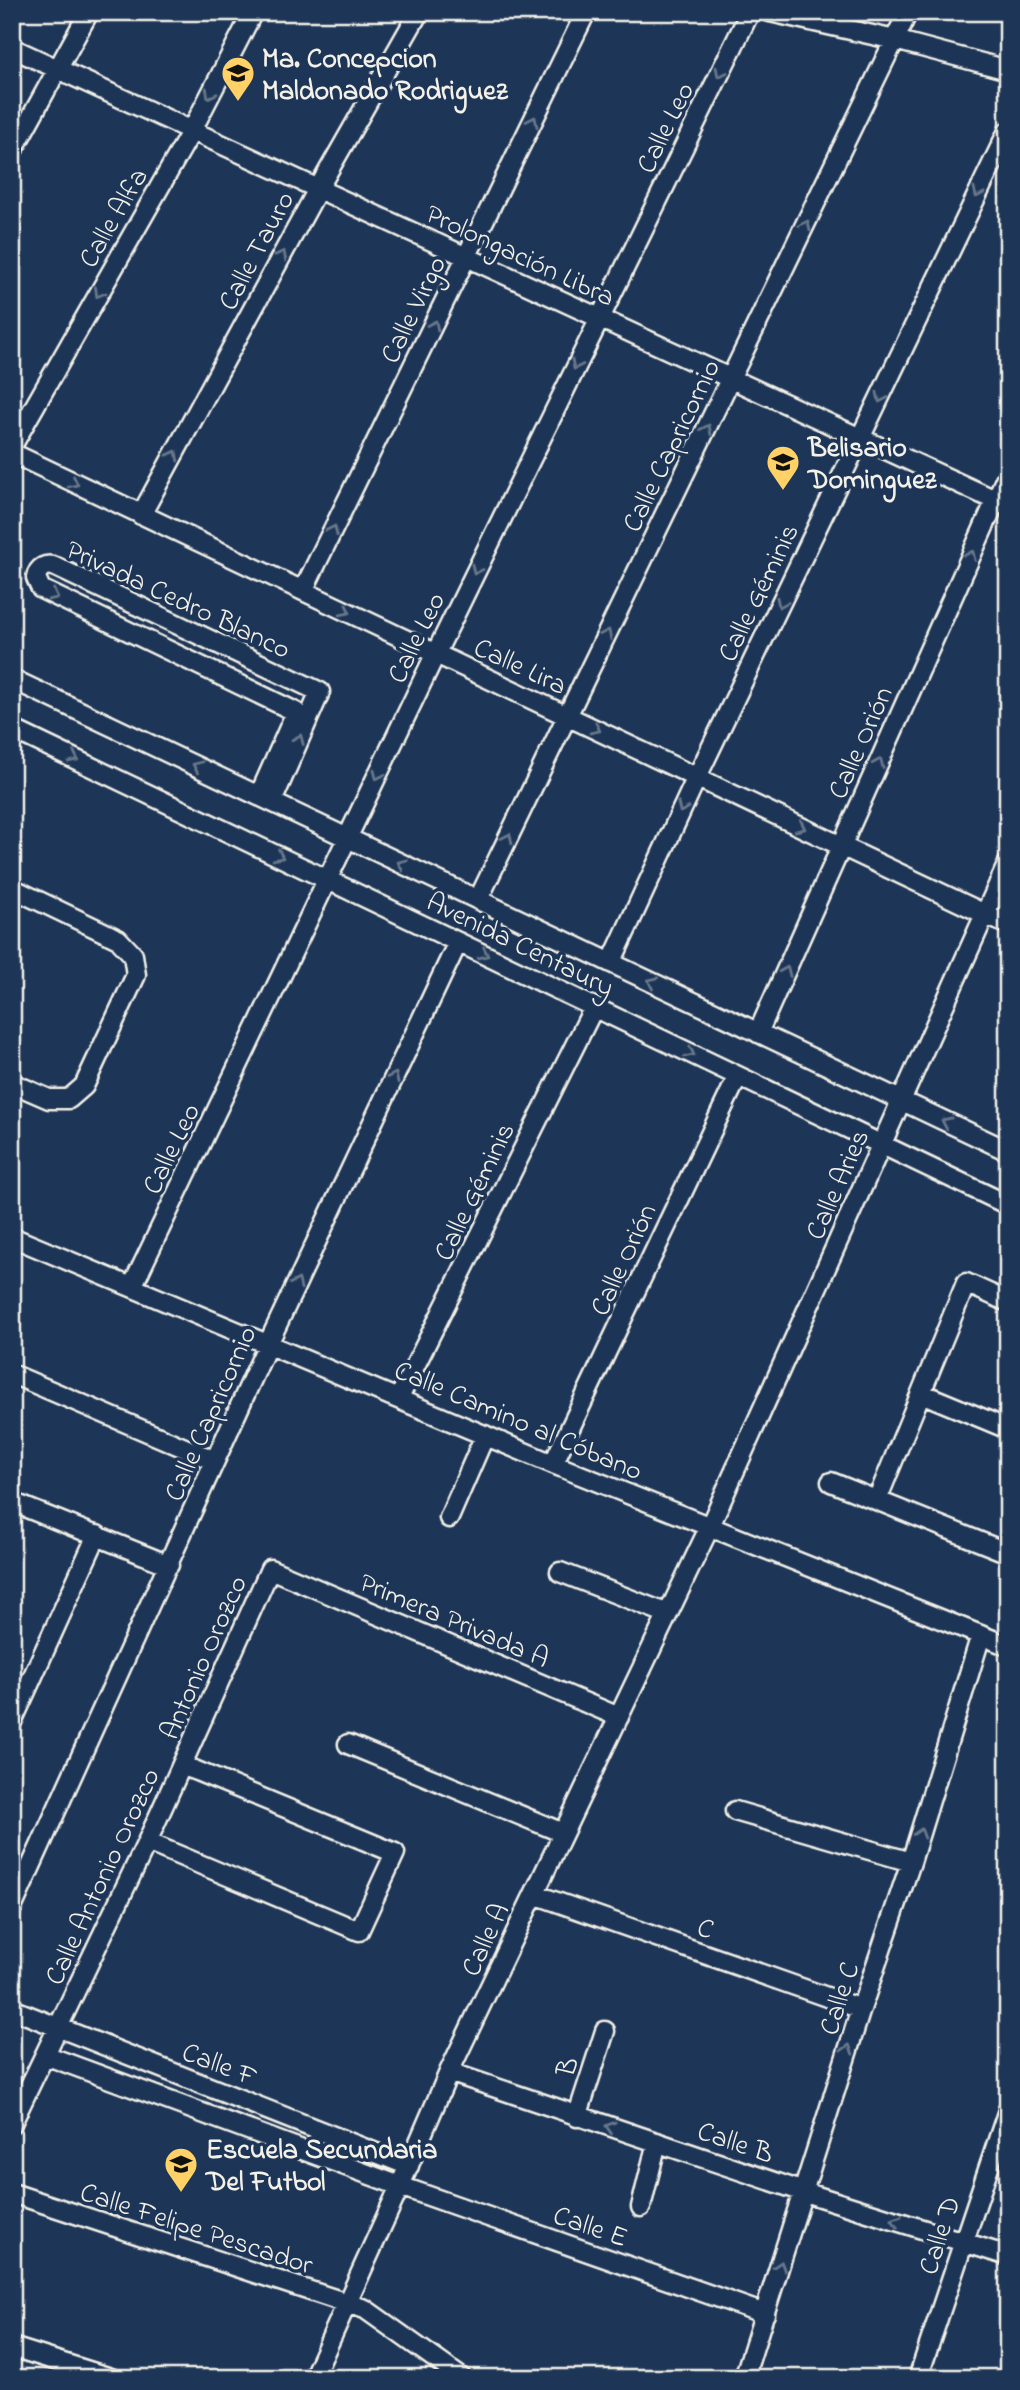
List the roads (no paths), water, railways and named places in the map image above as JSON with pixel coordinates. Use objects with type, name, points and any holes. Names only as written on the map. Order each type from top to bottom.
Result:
[{"type":"street","points":[[12,152],[89,12]]},
{"type":"street","name":"Calle Alfa","points":[[12,446],[191,132],[253,12]]},
{"type":"street","name":"Calle Tauro","points":[[141,515],[318,189],[419,12]]},
{"type":"street","name":"Calle Virgo","points":[[303,591],[586,12]]},
{"type":"street","name":"Calle Leo","points":[[132,1287],[435,655],[750,12]]},
{"type":"street","points":[[771,12],[895,40],[1008,70]]},
{"type":"street","name":"Calle Capricornio","points":[[478,900],[908,12]]},
{"type":"street","name":"Prolongación Libra","points":[[12,48],[598,320],[1001,503]]},
{"type":"street","name":"Calle Géminis","points":[[611,963],[696,779],[1008,131]]},
{"type":"street","name":"Calle Lira","points":[[12,453],[1008,925]]},
{"type":"street","name":"Calle Orión","points":[[758,1033],[1001,503],[1008,473]]},
{"type":"street","name":"Privada Cedro Blanco","points":[[47,565],[56,566],[320,692],[266,799],[296,712],[41,589],[36,578],[39,569],[47,565]]},
{"type":"street","name":"Avenida Centaury","points":[[12,679],[1008,1151]]},
{"type":"street","name":"Avenida Centaury","points":[[12,729],[1008,1205]]},
{"type":"street","name":"Calle Aries","points":[[710,1526],[1008,863]]},
{"type":"street","points":[[12,888],[118,939],[132,955],[136,975],[84,1086],[69,1099],[49,1098],[12,1083]]},
{"type":"street","name":"Calle Capricornio","points":[[12,1908],[268,1344],[457,942]]},
{"type":"street","name":"Calle Géminis","points":[[400,1398],[594,1007]]},
{"type":"street","name":"Calle Orión","points":[[553,1464],[738,1076]]},
{"type":"street","name":"Calle Camino al Cóbano","points":[[12,1237],[553,1464],[1008,1646]]},
{"type":"street","points":[[877,1500],[966,1283],[1008,1302]]},
{"type":"street","points":[[12,1374],[215,1461]]},
{"type":"street","points":[[921,1393],[1008,1429]]},
{"type":"street","points":[[449,1518],[485,1435]]},
{"type":"street","points":[[831,1482],[1008,1553]]},
{"type":"street","points":[[12,1502],[169,1565]]},
{"type":"street","name":"Calle A","points":[[313,2378],[449,2072],[710,1526]]},
{"type":"street","points":[[12,1722],[97,1535]]},
{"type":"street","name":"Primera Privada A","points":[[270,1569],[620,1717]]},
{"type":"street","name":"Antonio Orozco","points":[[182,1765],[270,1569]]},
{"type":"street","points":[[559,1572],[668,1614]]},
{"type":"street","name":"Calle C","points":[[744,2378],[861,2009],[911,1862],[981,1635]]},
{"type":"street","points":[[348,1744],[563,1833]]},
{"type":"street","points":[[147,1842],[359,1931],[395,1853],[182,1765]]},
{"type":"street","name":"Calle Antonio Orozco","points":[[12,2123],[182,1765]]},
{"type":"street","points":[[735,1811],[911,1862]]},
{"type":"street","name":"C","points":[[534,1894],[861,2009]]},
{"type":"street","name":"Calle F","points":[[12,2009],[409,2166]]},
{"type":"street","name":"B","points":[[577,2117],[605,2031]]},
{"type":"street","name":"Calle F","points":[[45,2055],[400,2186]]},
{"type":"street","name":"Calle B","points":[[449,2072],[804,2192],[1008,2256]]},
{"type":"street","name":"Calle D","points":[[918,2378],[1008,2110]]},
{"type":"street","points":[[641,2207],[657,2142]]},
{"type":"street","name":"Calle E","points":[[400,2186],[765,2314]]},
{"type":"street","name":"Calle Felipe Pescador","points":[[12,2193],[365,2309],[462,2378]]},
{"type":"street","points":[[12,2347],[111,2378]]},
{"type":"place","name":"Ma. Concepcion Maldonado Rodriguez","points":[[238,103]]},
{"type":"place","name":"Belisario Dominguez","points":[[783,492]]},
{"type":"place","name":"Escuela Secundaria Del Futbol","points":[[181,2194]]}]
